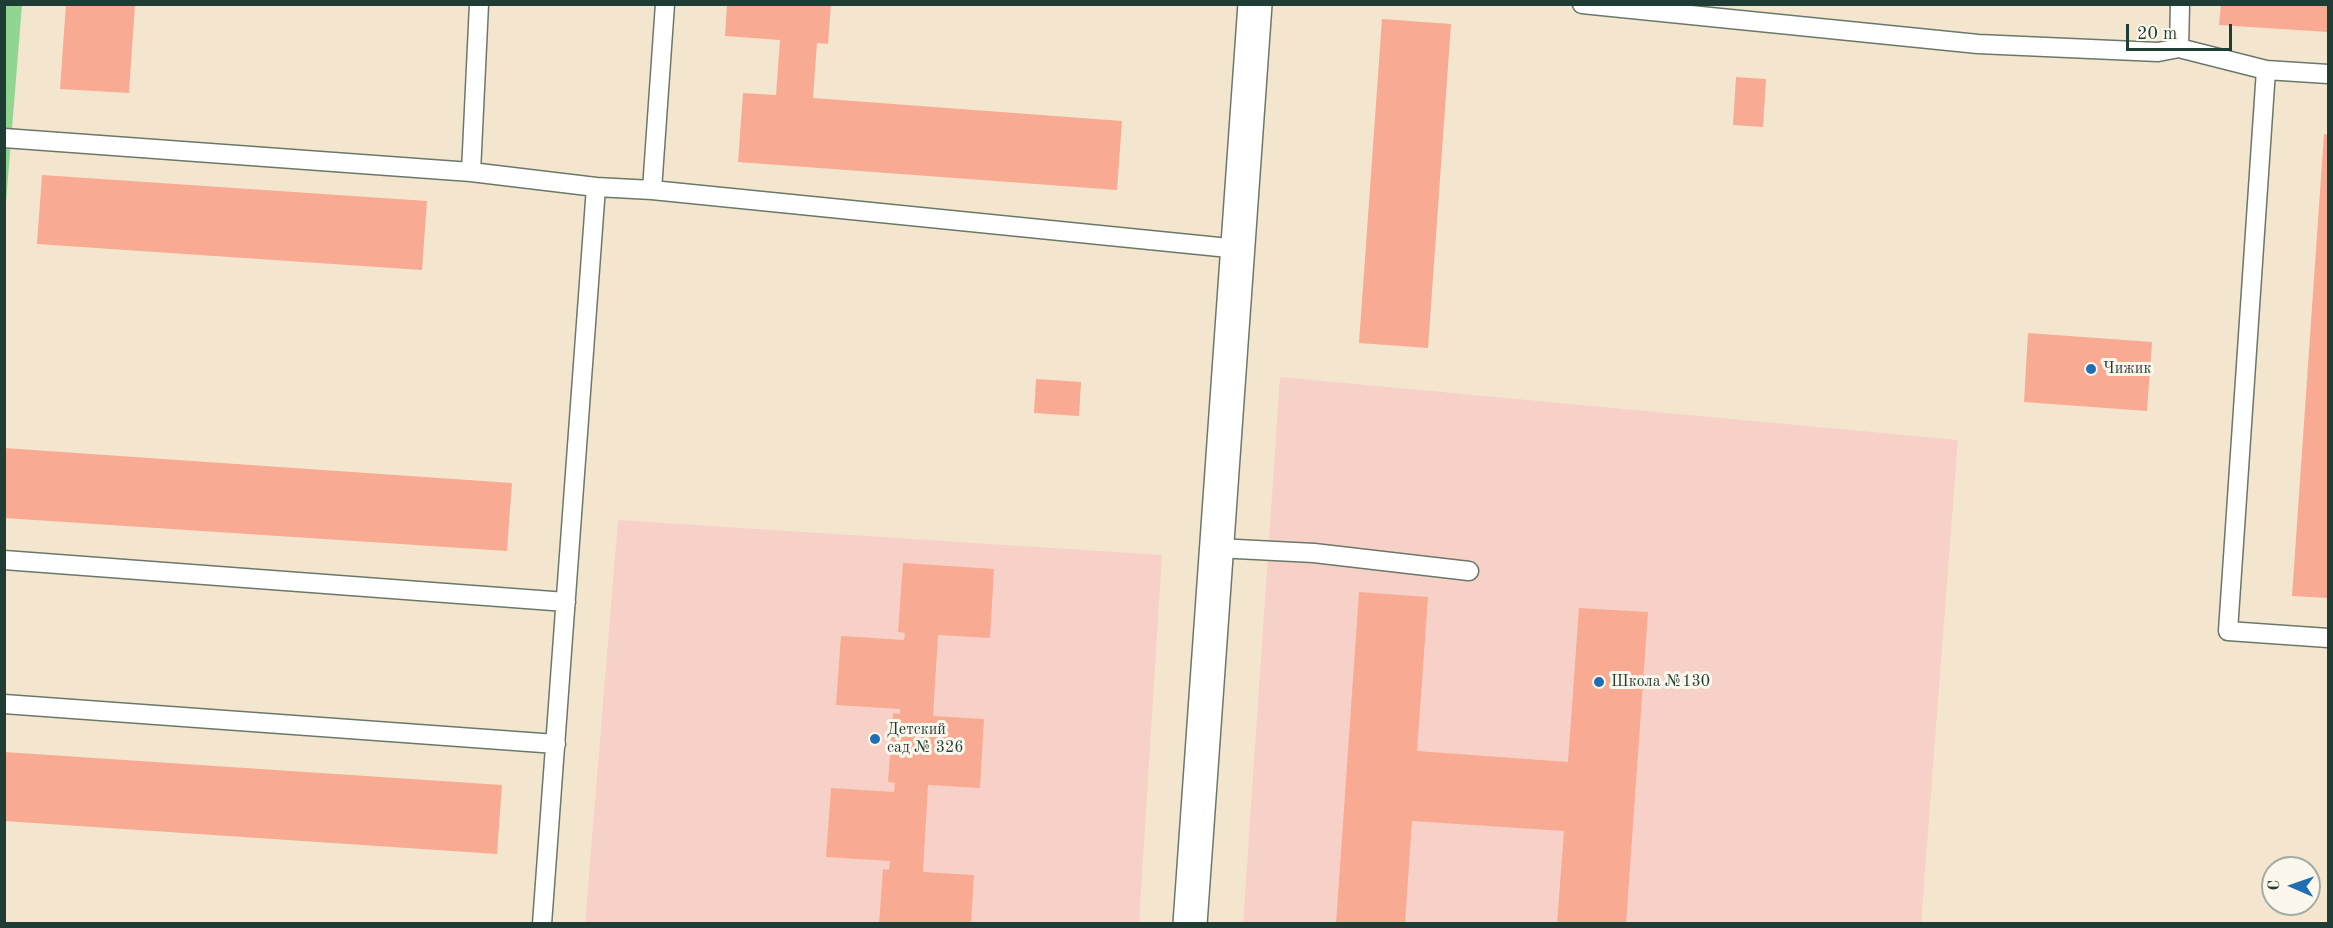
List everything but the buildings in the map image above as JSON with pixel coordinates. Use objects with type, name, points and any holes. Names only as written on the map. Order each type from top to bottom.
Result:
[{"type":"street","points":[[1190,924],[1256,4]]},
{"type":"lane","points":[[471,172],[479,4]]},
{"type":"lane","points":[[652,190],[665,4]]},
{"type":"lane","points":[[1582,4],[1978,44],[2158,52],[2179,48],[2266,70],[2328,74]]},
{"type":"lane","points":[[2179,48],[2180,4]]},
{"type":"lane","points":[[2266,70],[2228,631],[2328,638]]},
{"type":"lane","points":[[4,138],[471,172],[1239,249]]},
{"type":"lane","points":[[542,924],[596,186]]},
{"type":"lane","points":[[1217,548],[1314,553],[1469,571]]},
{"type":"lane","points":[[4,560],[566,602]]},
{"type":"lane","points":[[4,704],[556,744]]},
{"type":"shaded area","name":"Школа №130","points":[[1280,377],[1958,440],[1921,923],[1243,924]]},
{"type":"shaded area","name":"Детский сад № 326","points":[[618,520],[1162,555],[1139,923],[585,924]]},
{"type":"green space","points":[[5,5],[22,5],[5,215]]},
{"type":"place","name":"Чижик","points":[[2091,369]]},
{"type":"place","name":"Школа №130","points":[[1599,682]]},
{"type":"place","name":"Детский сад № 326","points":[[875,739]]}]
